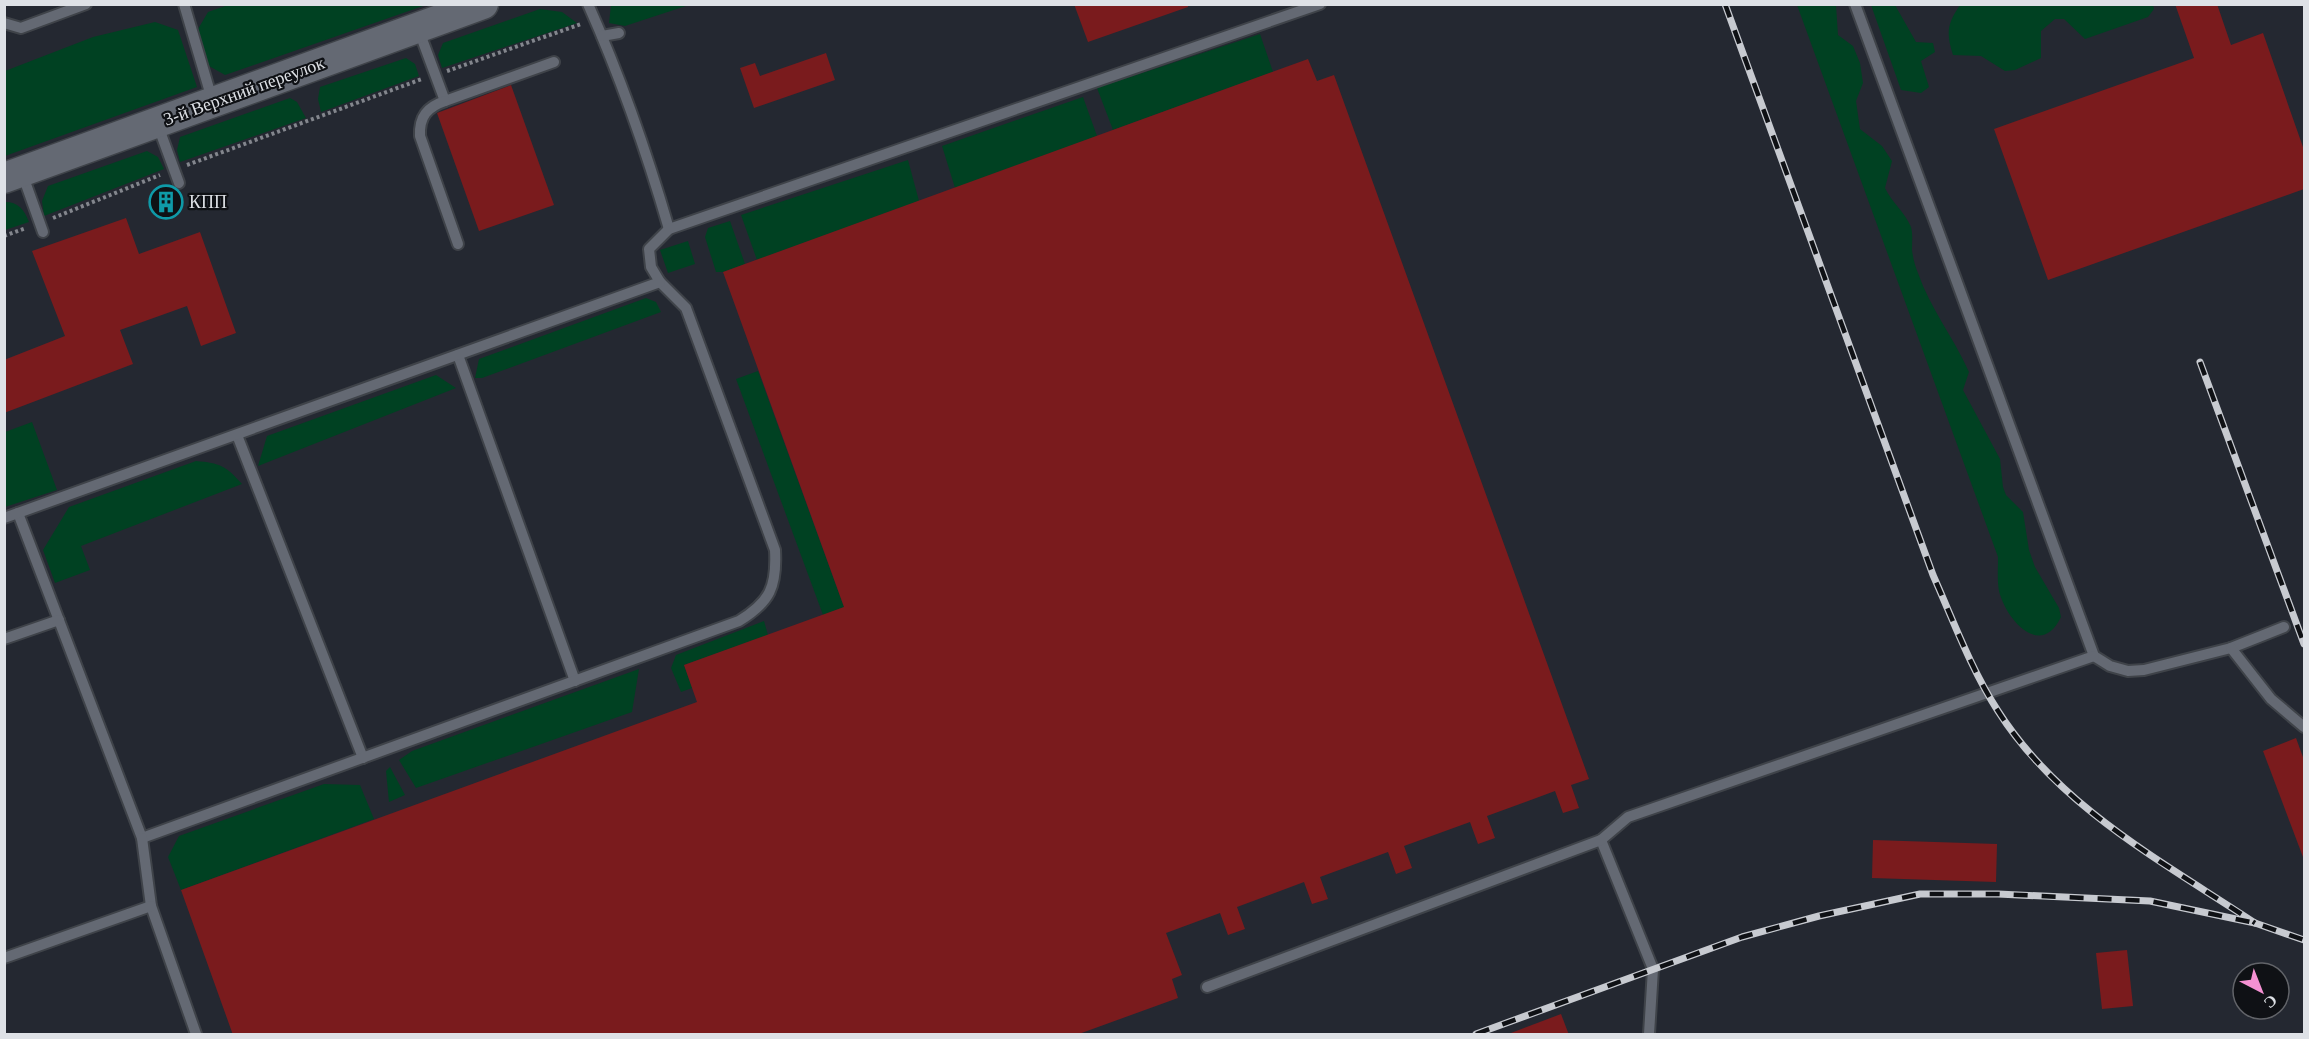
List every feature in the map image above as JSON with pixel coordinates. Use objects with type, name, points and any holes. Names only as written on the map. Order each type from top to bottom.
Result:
[{"type":"street","name":"3-й Верхний переулок","points":[[13,175],[483,4]]},
{"type":"lane","points":[[4,23],[21,28],[86,4]]},
{"type":"lane","points":[[184,4],[213,102]]},
{"type":"lane","points":[[588,4],[602,36],[659,194],[669,229]]},
{"type":"lane","points":[[142,838],[739,621],[758,610],[771,592],[777,571],[776,550],[686,308],[660,282],[651,267],[649,249],[669,229],[1320,4]]},
{"type":"lane","points":[[1855,4],[2094,656],[2110,666],[2128,671],[2162,666],[2231,648],[2284,627]]},
{"type":"lane","points":[[417,28],[445,101]]},
{"type":"lane","points":[[602,36],[619,33]]},
{"type":"lane","points":[[458,244],[420,136],[424,113],[429,107],[554,62]]},
{"type":"lane","points":[[157,123],[180,183]]},
{"type":"lane","points":[[13,175],[41,228]]},
{"type":"lane","points":[[4,518],[660,282]]},
{"type":"lane","points":[[458,355],[575,681]]},
{"type":"lane","points":[[237,435],[363,758]]},
{"type":"lane","points":[[18,513],[142,838],[151,906],[196,1035]]},
{"type":"lane","points":[[4,639],[59,620]]},
{"type":"lane","points":[[2231,648],[2271,699],[2304,727]]},
{"type":"lane","points":[[1206,987],[1601,840],[1628,817],[2094,656]]},
{"type":"lane","points":[[1601,840],[1653,969],[1649,1035]]},
{"type":"lane","points":[[4,958],[151,906]]},
{"type":"path","points":[[4,236],[41,228],[174,170],[435,75],[595,20]]},
{"type":"green space","points":[[611,4],[689,5],[625,26],[609,23]]},
{"type":"green space","points":[[228,5],[426,5],[225,75],[209,66],[198,29],[208,12]]},
{"type":"green space","points":[[1797,5],[1836,5],[1838,35],[1853,46],[1860,63],[1863,83],[1856,101],[1860,129],[1882,146],[1892,161],[1885,188],[1911,227],[1913,256],[1923,286],[1969,372],[1963,390],[2000,459],[2006,495],[2023,512],[2029,550],[2035,567],[2059,608],[2061,617],[2053,629],[2044,635],[2034,635],[2025,631],[2016,623],[2003,602],[1998,587],[1998,557]]},
{"type":"green space","points":[[1871,5],[1895,5],[1916,42],[1933,43],[1935,52],[1921,61],[1929,87],[1921,93],[1901,90]]},
{"type":"green space","points":[[1960,5],[2153,5],[2154,9],[2148,17],[2085,39],[2064,19],[2055,19],[2041,31],[2041,58],[2015,70],[2005,71],[1981,56],[1953,55],[1949,41],[1950,23]]},
{"type":"green space","points":[[540,9],[562,12],[577,23],[442,68],[438,55],[443,43]]},
{"type":"green space","points":[[155,22],[178,30],[197,87],[5,156],[5,71],[93,37]]},
{"type":"green space","points":[[1260,34],[1273,72],[1113,130],[1097,88]]},
{"type":"green space","points":[[406,58],[415,64],[419,76],[321,112],[318,99],[320,87]]},
{"type":"green space","points":[[1083,97],[1097,136],[955,188],[942,146]]},
{"type":"green space","points":[[290,98],[297,102],[306,118],[180,162],[177,150],[180,137]]},
{"type":"green space","points":[[147,151],[158,157],[164,169],[44,216],[42,201],[48,186]]},
{"type":"green space","points":[[908,160],[919,201],[757,260],[741,215]]},
{"type":"green space","points":[[5,202],[14,203],[20,207],[29,222],[5,230]]},
{"type":"green space","points":[[730,221],[745,264],[723,272],[716,272],[705,237],[708,228]]},
{"type":"green space","points":[[688,241],[695,264],[668,273],[660,250]]},
{"type":"green space","points":[[646,298],[656,302],[661,312],[482,378],[475,378],[479,359]]},
{"type":"green space","points":[[758,371],[844,607],[823,615],[736,379]]},
{"type":"green space","points":[[436,375],[456,388],[258,466],[267,436]]},
{"type":"green space","points":[[32,422],[57,490],[5,507],[5,432]]},
{"type":"green space","points":[[196,461],[222,466],[242,484],[81,546],[90,570],[55,583],[43,550],[69,507]]},
{"type":"green space","points":[[764,621],[768,635],[684,665],[692,688],[681,692],[671,668],[676,655]]},
{"type":"green space","points":[[639,669],[632,712],[416,788],[399,760],[412,751]]},
{"type":"green space","points":[[390,767],[405,795],[389,802],[386,771]]},
{"type":"green space","points":[[324,784],[360,785],[374,819],[181,890],[168,857],[179,836]]},
{"type":"building","points":[[1074,4],[1188,4],[1188,7],[1088,42]]},
{"type":"building","points":[[2175,4],[2217,4],[2231,45],[2263,33],[2304,150],[2304,189],[2048,280],[1994,129],[2194,58]]},
{"type":"building","points":[[826,53],[835,80],[754,108],[740,68],[755,63],[760,76]]},
{"type":"building","points":[[1308,59],[1317,81],[1334,75],[1589,779],[1571,785],[1579,808],[1563,813],[1555,791],[1487,816],[1495,838],[1478,844],[1470,822],[1404,846],[1412,868],[1396,874],[1388,852],[1320,877],[1328,899],[1312,904],[1304,882],[1237,907],[1245,929],[1228,935],[1220,913],[1166,933],[1182,975],[1172,979],[1178,998],[1076,1035],[233,1035],[181,890],[697,702],[684,665],[844,607],[723,272]]},
{"type":"building","points":[[511,85],[554,205],[479,231],[437,113]]},
{"type":"building","points":[[126,218],[139,254],[200,232],[236,333],[201,346],[187,306],[120,330],[133,364],[4,413],[4,360],[65,336],[32,251]]},
{"type":"building","points":[[2296,738],[2304,760],[2303,857],[2263,751]]},
{"type":"building","points":[[1873,840],[1997,844],[1996,882],[1872,878]]},
{"type":"building","points":[[2127,950],[2133,1006],[2102,1009],[2096,953]]},
{"type":"building","points":[[1561,1014],[1569,1035],[1512,1035],[1511,1033]]},
{"type":"railway","points":[[1725,4],[1933,575],[1988,695],[2023,745],[2051,776],[2082,804],[2149,854],[2255,923]]},
{"type":"railway","points":[[2200,362],[2304,644]]},
{"type":"railway","points":[[1476,1034],[1742,937],[1819,916],[1920,894],[1998,894],[2150,901],[2255,923],[2304,940]]},
{"type":"place","name":"КПП","points":[[166,202]]}]
